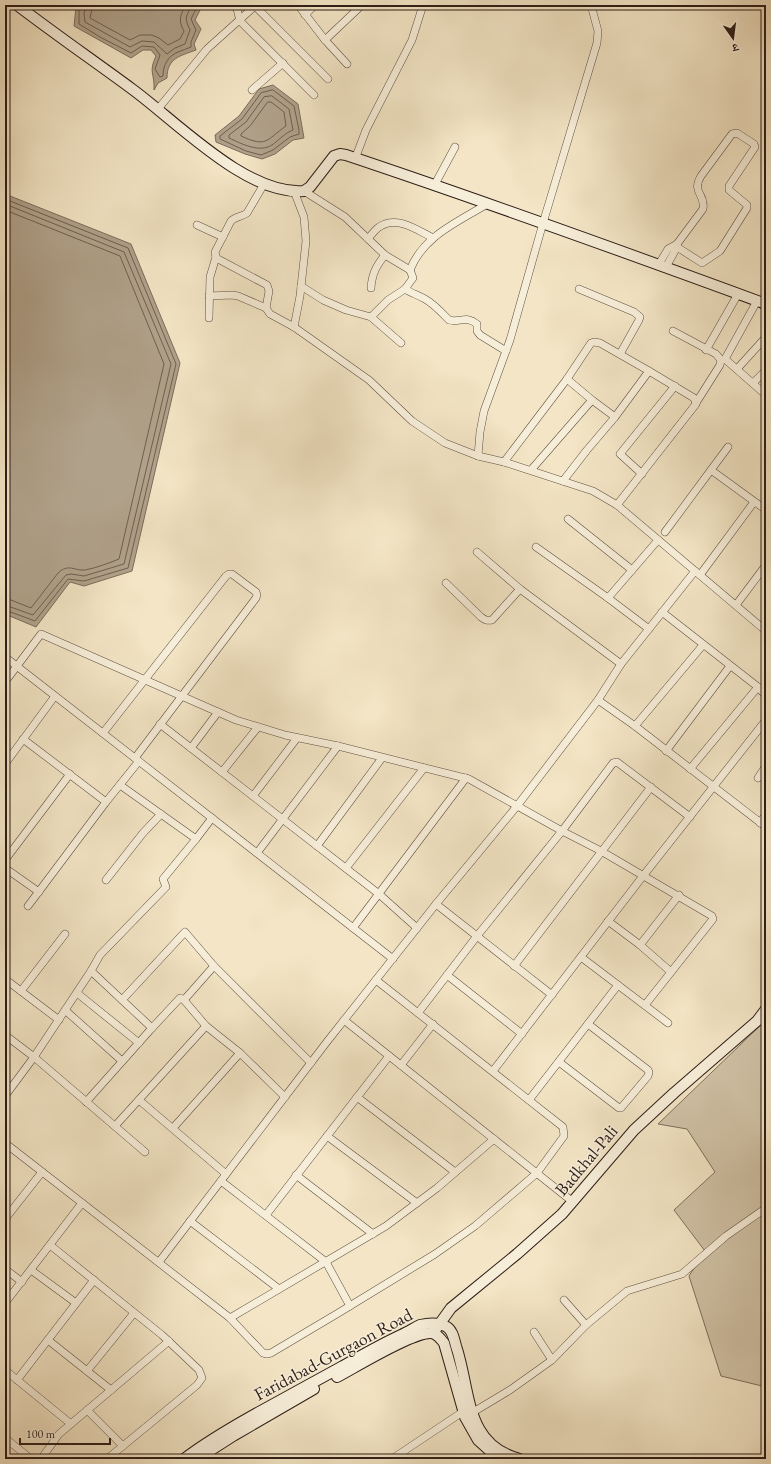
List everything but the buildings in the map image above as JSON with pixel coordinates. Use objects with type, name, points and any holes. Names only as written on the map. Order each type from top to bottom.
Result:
[{"type":"street","points":[[18,5],[158,109],[200,144],[236,168],[264,184],[273,188],[299,191],[345,217],[385,255],[410,270],[413,278],[405,289],[388,300],[371,317]]},
{"type":"street","points":[[236,5],[240,21],[314,95]]},
{"type":"street","points":[[298,5],[347,64]]},
{"type":"street","points":[[305,15],[315,5]]},
{"type":"street","points":[[326,40],[362,5]]},
{"type":"street","points":[[355,159],[366,130],[412,40],[423,5]]},
{"type":"street","points":[[478,456],[484,411],[506,351],[598,43],[598,31],[591,5]]},
{"type":"street","points":[[158,109],[207,49],[255,6],[328,80]]},
{"type":"street","points":[[252,90],[283,63]]},
{"type":"street","points":[[663,265],[668,249],[677,245],[703,208],[704,204],[697,189],[697,182],[732,134],[737,133],[754,144],[755,148],[729,186],[729,190],[747,205],[747,208],[720,251],[702,263],[677,245]]},
{"type":"street","points":[[434,186],[455,147]]},
{"type":"street","points":[[299,191],[310,187],[334,156],[340,154],[663,265],[762,303],[725,360],[766,395]]},
{"type":"street","points":[[209,318],[210,277],[216,257],[215,252],[234,218],[247,213],[264,184]]},
{"type":"street","points":[[294,328],[301,286],[305,235],[304,217],[299,191]]},
{"type":"street","points":[[410,270],[421,250],[433,238],[487,204]]},
{"type":"street","points":[[368,239],[379,227],[396,222],[408,225],[433,238]]},
{"type":"street","points":[[197,225],[223,237]]},
{"type":"street","points":[[371,288],[375,269],[385,255]]},
{"type":"street","points":[[216,257],[267,285],[269,291],[266,308]]},
{"type":"street","points":[[301,286],[323,300],[346,310],[371,317],[400,344]]},
{"type":"street","points":[[405,289],[431,303],[449,320],[472,320],[476,324],[477,331],[480,335],[506,351]]},
{"type":"street","points":[[579,289],[634,312],[640,317],[620,354]]},
{"type":"street","points":[[209,296],[232,294],[266,308],[270,314],[294,328],[372,383],[412,421],[445,443],[478,456],[531,470],[593,491],[617,506],[766,631]]},
{"type":"street","points":[[706,350],[738,294]]},
{"type":"street","points":[[617,506],[696,403],[720,365],[721,360],[716,354],[673,331]]},
{"type":"street","points":[[737,369],[766,337]]},
{"type":"street","points":[[504,462],[567,379],[591,343],[594,342],[600,343],[675,386],[694,398],[696,403]]},
{"type":"street","points":[[753,383],[766,370]]},
{"type":"street","points":[[563,481],[615,417],[649,371]]},
{"type":"street","points":[[567,379],[615,417]]},
{"type":"street","points":[[642,474],[620,454],[675,386]]},
{"type":"street","points":[[531,470],[592,400]]},
{"type":"street","points":[[665,532],[728,447]]},
{"type":"street","points":[[711,470],[766,510]]},
{"type":"street","points":[[159,1262],[344,1020],[516,806],[598,700],[621,664],[662,612],[697,573],[754,502]]},
{"type":"street","points":[[568,519],[632,570]]},
{"type":"street","points":[[608,598],[658,540]]},
{"type":"street","points":[[536,547],[649,629]]},
{"type":"street","points":[[478,552],[520,589],[621,664]]},
{"type":"street","points":[[736,605],[766,565]]},
{"type":"street","points":[[28,906],[120,785],[160,724],[256,598],[256,592],[232,574],[226,576],[103,733]]},
{"type":"street","points":[[446,584],[484,620],[488,621],[492,620],[520,589]]},
{"type":"street","points":[[662,612],[758,687],[766,696]]},
{"type":"street","points":[[5,682],[41,634],[236,720],[297,738],[338,746],[466,778],[601,851],[710,914],[713,919],[645,1005]]},
{"type":"street","points":[[635,726],[703,645]]},
{"type":"street","points":[[5,657],[393,959]]},
{"type":"street","points":[[666,751],[730,666]]},
{"type":"street","points":[[690,769],[758,687]]},
{"type":"street","points":[[5,764],[55,696]]},
{"type":"street","points":[[598,700],[635,726],[766,827]]},
{"type":"street","points":[[191,748],[218,712]]},
{"type":"street","points":[[492,1071],[766,720]]},
{"type":"street","points":[[160,724],[379,894],[417,928]]},
{"type":"street","points":[[222,772],[258,727]]},
{"type":"street","points":[[253,796],[297,738]]},
{"type":"street","points":[[23,739],[106,802]]},
{"type":"street","points":[[257,853],[338,746]]},
{"type":"street","points":[[317,846],[382,758]]},
{"type":"street","points":[[418,1013],[477,936],[562,831],[613,763],[617,762],[690,817]]},
{"type":"street","points":[[758,778],[766,766]]},
{"type":"street","points":[[346,868],[424,768]]},
{"type":"street","points":[[5,860],[70,774]]},
{"type":"street","points":[[354,928],[466,778]]},
{"type":"street","points":[[120,785],[196,839]]},
{"type":"street","points":[[514,966],[651,788]]},
{"type":"street","points":[[106,880],[161,814]]},
{"type":"street","points":[[760,822],[766,814]]},
{"type":"street","points":[[5,1096],[59,1020],[100,955],[166,887],[163,879],[212,818]]},
{"type":"street","points":[[5,868],[39,892]]},
{"type":"street","points":[[640,945],[679,895]]},
{"type":"street","points":[[436,904],[552,995]]},
{"type":"street","points":[[608,921],[640,945],[671,972]]},
{"type":"street","points":[[122,1000],[185,932],[214,966],[311,1063]]},
{"type":"street","points":[[21,991],[65,934]]},
{"type":"street","points":[[581,957],[668,1023]]},
{"type":"street","points":[[184,1000],[214,966]]},
{"type":"street","points":[[91,971],[152,1028]]},
{"type":"street","points":[[448,975],[522,1034]]},
{"type":"street","points":[[5,979],[59,1020]]},
{"type":"street","points":[[5,1143],[230,1318],[263,1352],[267,1354],[278,1350],[435,1254],[475,1226],[537,1173],[564,1136],[563,1127],[376,980]]},
{"type":"street","points":[[529,1100],[618,986]]},
{"type":"street","points":[[77,993],[139,1042]]},
{"type":"street","points":[[86,1102],[180,998],[184,1000],[206,1026],[240,1053],[285,1097]]},
{"type":"street","name":"Badkhal-Pali","points":[[433,1333],[451,1308],[517,1254],[562,1214],[634,1130],[757,1021],[766,1009]]},
{"type":"street","points":[[65,1010],[122,1061]]},
{"type":"street","points":[[344,1020],[573,1202]]},
{"type":"street","points":[[401,1065],[433,1024]]},
{"type":"street","points":[[559,1062],[619,1108],[621,1108],[648,1076],[648,1070],[588,1024]]},
{"type":"street","points":[[115,1126],[206,1026]]},
{"type":"street","points":[[5,1035],[34,1057],[145,1152]]},
{"type":"street","points":[[173,1128],[240,1053]]},
{"type":"street","points":[[266,1215],[389,1056]]},
{"type":"street","points":[[5,1082],[12,1088]]},
{"type":"street","points":[[357,1097],[455,1172]]},
{"type":"street","points":[[139,1100],[173,1128],[223,1177],[266,1215],[326,1262],[350,1306]]},
{"type":"street","points":[[327,1136],[417,1203]]},
{"type":"street","points":[[230,1318],[386,1226],[417,1203],[494,1139]]},
{"type":"street","points":[[5,1219],[8,1209],[42,1172]]},
{"type":"street","points":[[296,1175],[372,1234]]},
{"type":"street","points":[[5,1303],[82,1203]]},
{"type":"street","points":[[392,1459],[510,1390],[552,1360],[586,1325],[627,1291],[682,1274],[726,1236],[766,1208]]},
{"type":"street","points":[[190,1221],[279,1289]]},
{"type":"street","points":[[50,1245],[169,1341],[199,1370],[202,1378],[197,1385],[108,1459]]},
{"type":"street","points":[[5,1269],[22,1282]]},
{"type":"street","points":[[31,1270],[76,1303]]},
{"type":"street","points":[[17,1380],[94,1280]]},
{"type":"street","points":[[564,1300],[586,1325]]},
{"type":"street","points":[[87,1371],[134,1312]]},
{"type":"street","name":"Faridabad-Gurgaon Road","points":[[184,1459],[208,1442],[297,1390],[420,1325],[428,1324],[439,1324],[448,1328],[453,1334],[461,1359],[467,1414],[493,1447],[509,1456],[520,1459]]},
{"type":"street","points":[[534,1332],[552,1360]]},
{"type":"street","name":"Faridabad-Gurgaon Road","points":[[198,1459],[233,1436],[313,1389],[414,1336],[433,1333],[444,1343],[467,1414],[478,1440],[499,1459]]},
{"type":"street","points":[[48,1340],[111,1390]]},
{"type":"street","points":[[41,1459],[59,1434],[169,1341]]},
{"type":"street","points":[[5,1370],[71,1424]]},
{"type":"street","points":[[87,1410],[123,1446]]},
{"type":"street","points":[[5,1438],[32,1459]]},
{"type":"shaded area","points":[[766,1020],[766,1387],[721,1376],[689,1276],[705,1251],[674,1210],[715,1172],[687,1129],[658,1124]]},
{"type":"water","points":[[81,5],[207,5],[201,8],[195,20],[201,29],[194,44],[196,50],[180,56],[172,62],[169,66],[167,78],[158,83],[154,90],[152,66],[156,56],[151,50],[143,50],[131,58],[74,26],[76,8]]},
{"type":"water","points":[[273,85],[298,104],[304,138],[293,140],[275,154],[262,159],[245,154],[216,142],[215,135],[239,116],[259,89]]},
{"type":"water","points":[[5,194],[131,244],[180,363],[132,571],[84,586],[70,582],[36,627],[5,614]]}]
